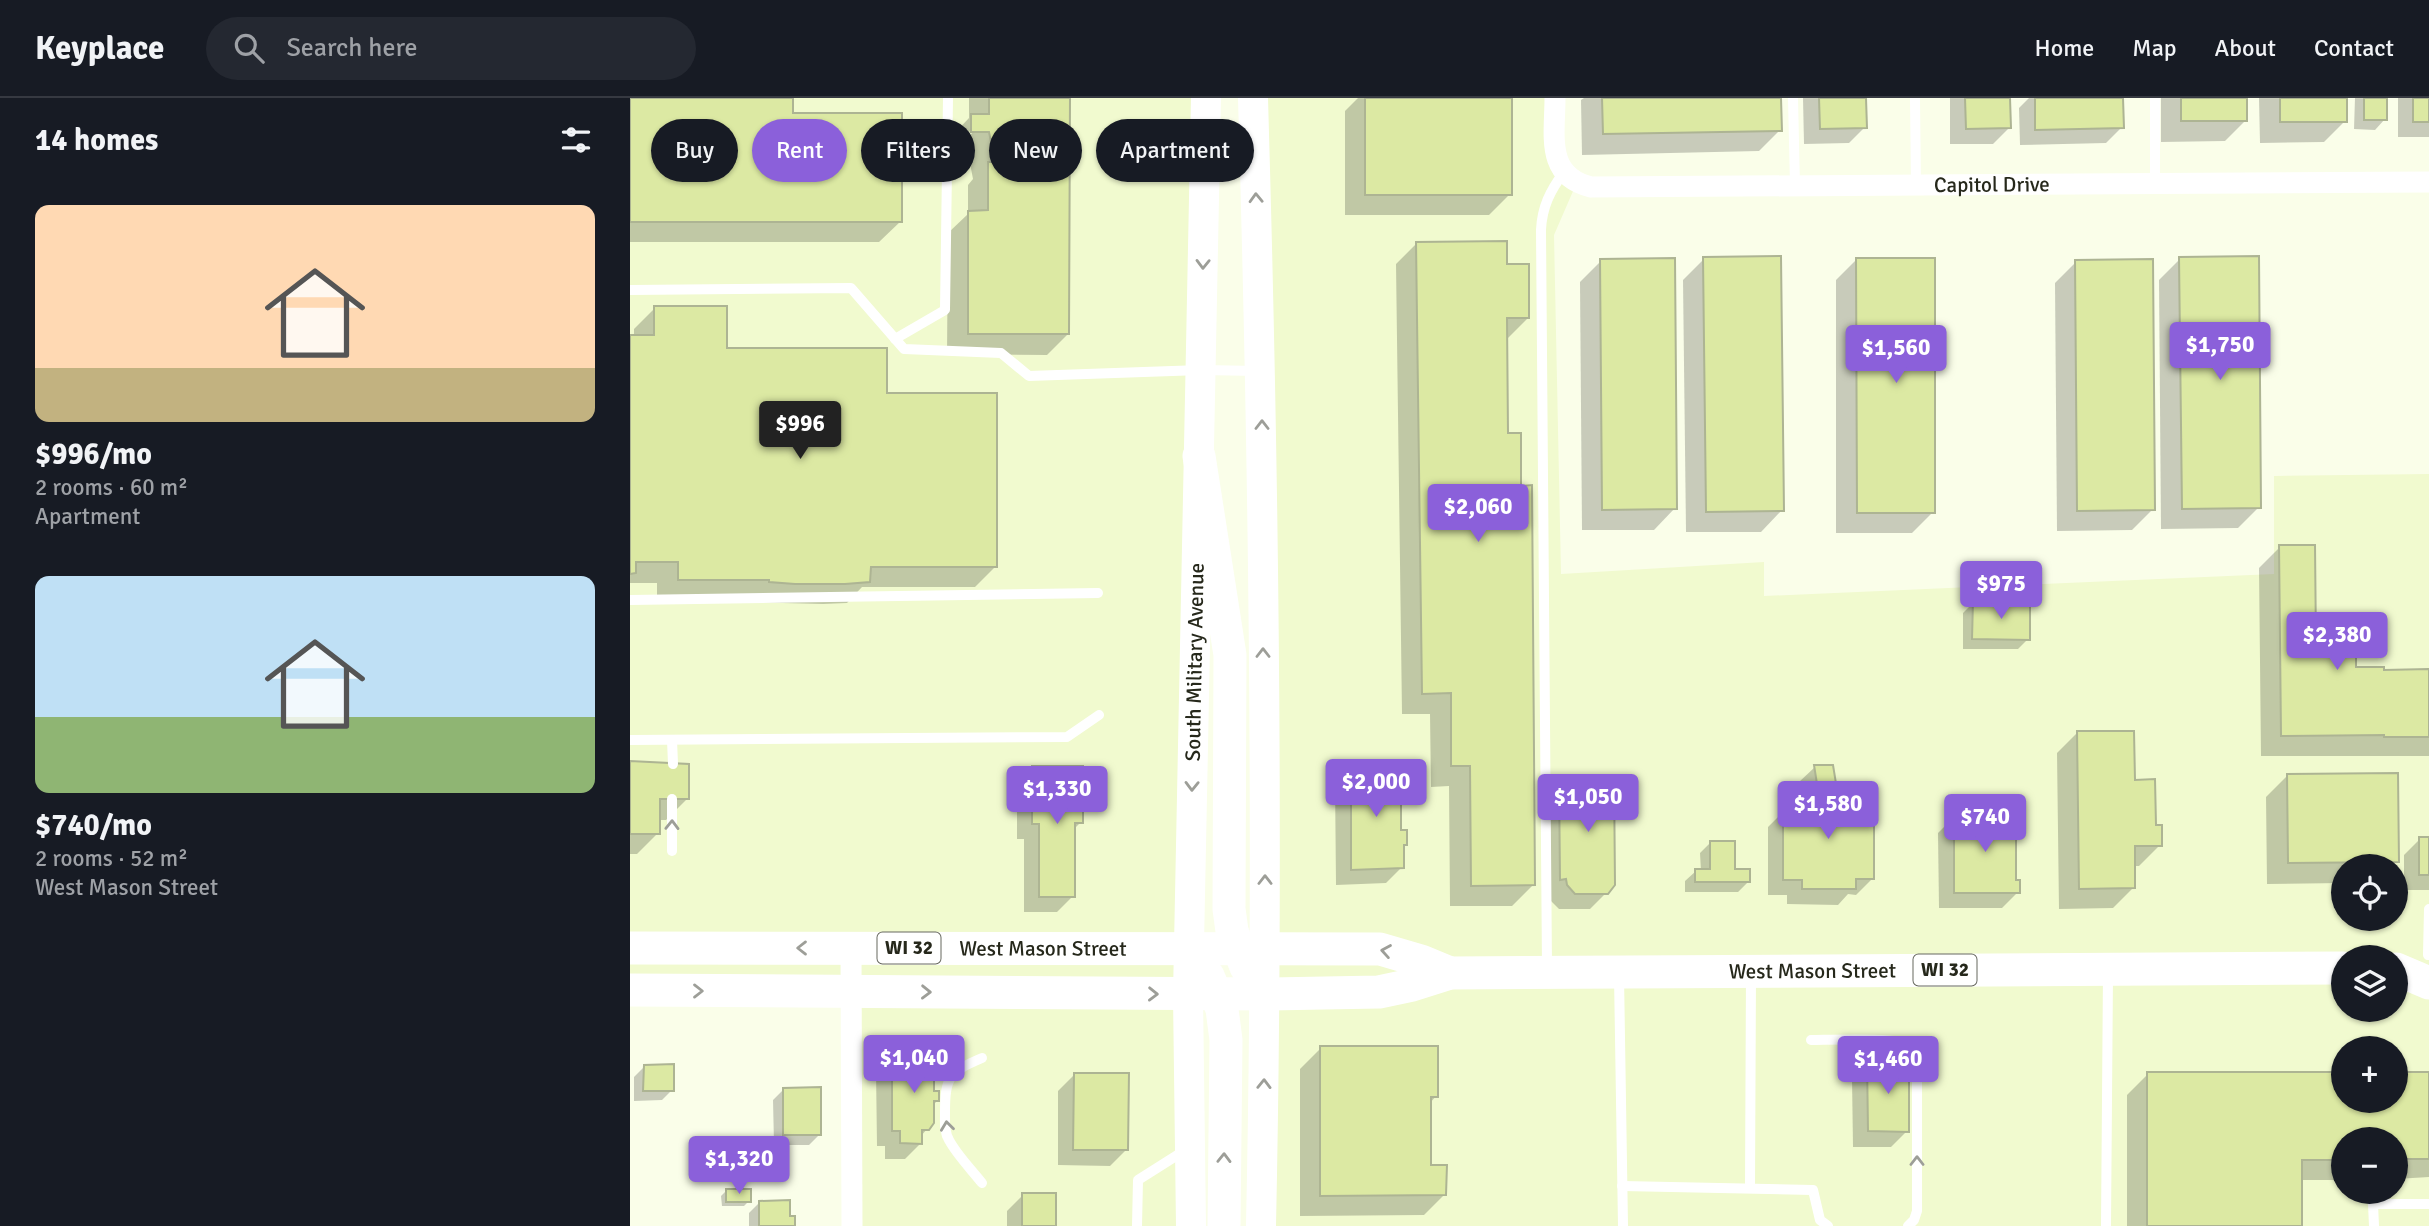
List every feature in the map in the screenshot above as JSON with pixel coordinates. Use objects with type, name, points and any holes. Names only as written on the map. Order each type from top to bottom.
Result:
[{"type":"main road","name":"South Military Avenue","points":[[1189,949],[1206,98]]},
{"type":"main road","points":[[1253,98],[1261,371],[1252,948],[1249,972],[1266,995],[1261,1226]]},
{"type":"main road","points":[[1199,456],[1230,655],[1229,909],[1232,931],[1252,948]]},
{"type":"main road","name":"West Mason Street","points":[[630,948],[1380,949],[1450,973]]},
{"type":"main road","points":[[1189,949],[1205,970],[1190,1147],[1191,1226]]},
{"type":"main road","points":[[2408,967],[2429,964]]},
{"type":"main road","name":"West Mason Street","points":[[630,990],[1266,995],[1379,992],[1450,973],[2331,968]]},
{"type":"main road","points":[[1202,995],[1222,1009],[1226,1040],[1224,1226]]},
{"type":"street","points":[[1555,98],[1555,149],[1562,169]]},
{"type":"street","name":"Capitol Drive","points":[[1562,169],[1577,182],[1591,187],[2429,182]]},
{"type":"street","points":[[851,948],[852,1226]]},
{"type":"lane","points":[[895,339],[945,310],[948,98]]},
{"type":"lane","points":[[1793,98],[1795,186]]},
{"type":"lane","points":[[1915,98],[1916,185]]},
{"type":"lane","points":[[2155,98],[2155,184]]},
{"type":"lane","points":[[1548,972],[1541,230],[1542,212],[1562,169]]},
{"type":"lane","points":[[630,289],[851,288],[904,349],[1001,353],[1029,376],[1201,370],[1261,371]]},
{"type":"lane","points":[[630,600],[1098,593]]},
{"type":"lane","points":[[630,740],[1067,737],[1099,715]]},
{"type":"lane","points":[[672,740],[673,764]]},
{"type":"lane","points":[[672,799],[672,851]]},
{"type":"lane","points":[[2429,909],[2429,964]]},
{"type":"lane","points":[[2106,1226],[2108,969]]},
{"type":"lane","points":[[1619,972],[1623,1226]]},
{"type":"lane","points":[[1750,1188],[1751,972]]},
{"type":"lane","points":[[1811,1040],[1894,1041],[1910,1045],[1915,1052],[1917,1210],[1914,1220],[1908,1226]]},
{"type":"lane","points":[[982,1058],[960,1067],[950,1076],[945,1088],[945,1130],[948,1140],[982,1183]]},
{"type":"lane","points":[[1137,1226],[1138,1180],[1190,1147]]},
{"type":"lane","points":[[1622,1186],[1813,1190],[1820,1220],[1828,1226]]},
{"type":"lane","points":[[2374,1226],[2374,1203],[2429,1204]]},
{"type":"shaded area","points":[[630,98],[1206,98],[1206,119],[1096,119],[1096,182],[1205,182],[1191,1226],[852,1226],[851,976],[630,974]]},
{"type":"shaded area","points":[[1253,98],[1555,98],[1555,144],[1577,182],[1554,235],[1561,574],[1764,562],[1764,596],[2274,574],[2274,476],[2429,474],[2429,1226],[1261,1226]]},
{"type":"building","points":[[630,98],[793,98],[793,113],[902,113],[902,119],[861,119],[861,182],[902,182],[902,222],[630,222]]},
{"type":"building","points":[[989,98],[1070,98],[1070,119],[989,119],[989,132],[975,132],[975,119],[971,119],[971,114],[989,114]]},
{"type":"building","points":[[1365,98],[1512,98],[1512,195],[1365,195]]},
{"type":"building","points":[[1602,98],[1781,98],[1782,131],[1603,134]]},
{"type":"building","points":[[1819,98],[1866,98],[1867,128],[1820,129]]},
{"type":"building","points":[[1965,98],[2010,98],[2011,128],[1966,129]]},
{"type":"building","points":[[2035,98],[2123,98],[2124,128],[2035,130]]},
{"type":"building","points":[[2181,98],[2247,98],[2247,121],[2181,121]]},
{"type":"building","points":[[2280,98],[2347,98],[2347,122],[2280,122]]},
{"type":"building","points":[[2364,98],[2387,98],[2387,120],[2364,120]]},
{"type":"building","points":[[2413,98],[2429,98],[2429,122],[2413,122]]},
{"type":"building","points":[[988,162],[989,182],[1070,182],[1069,334],[968,334],[968,211],[988,210]]},
{"type":"building","points":[[1507,241],[1507,264],[1529,264],[1529,318],[1507,318],[1508,433],[1521,433],[1521,486],[1532,485],[1535,885],[1471,886],[1470,766],[1451,766],[1451,693],[1422,694],[1416,242]]},
{"type":"building","points":[[1781,256],[1784,511],[1706,512],[1703,257]]},
{"type":"building","points":[[2259,256],[2261,508],[2182,509],[2179,257]]},
{"type":"building","points":[[1675,258],[1677,509],[1602,510],[1600,259]]},
{"type":"building","points":[[1856,258],[1935,258],[1935,513],[1857,513]]},
{"type":"building","points":[[2153,259],[2155,510],[2077,511],[2075,260]]},
{"type":"building","points":[[654,306],[727,306],[727,348],[887,348],[887,393],[997,393],[997,567],[871,567],[870,582],[845,584],[795,584],[769,580],[678,580],[678,562],[636,562],[636,573],[630,574],[630,335],[654,335]]},
{"type":"building","points":[[2279,545],[2315,545],[2316,644],[2330,644],[2330,652],[2356,652],[2356,667],[2384,667],[2384,670],[2429,669],[2429,737],[2281,736]]},
{"type":"building","points":[[1973,601],[2030,602],[2030,640],[1972,639]]},
{"type":"building","points":[[2077,731],[2134,731],[2135,780],[2155,779],[2156,825],[2162,825],[2162,846],[2135,846],[2135,888],[2079,889]]},
{"type":"building","points":[[630,761],[689,764],[689,799],[660,799],[660,834],[630,834]]},
{"type":"building","points":[[1351,764],[1388,764],[1388,783],[1401,783],[1401,830],[1407,830],[1404,868],[1351,870]]},
{"type":"building","points":[[1814,765],[1833,765],[1840,808],[1874,808],[1874,879],[1856,879],[1856,889],[1802,889],[1802,880],[1783,880],[1783,809],[1821,809]]},
{"type":"building","points":[[1032,766],[1083,766],[1083,823],[1075,823],[1075,897],[1039,897],[1039,824],[1032,824]]},
{"type":"building","points":[[2398,773],[2399,854],[2331,854],[2331,863],[2288,863],[2287,774]]},
{"type":"building","points":[[1614,775],[1615,885],[1608,894],[1575,894],[1567,885],[1566,879],[1560,880],[1559,778]]},
{"type":"building","points":[[1954,815],[2016,815],[2016,880],[2020,880],[2020,893],[1954,893]]},
{"type":"building","points":[[2419,837],[2429,837],[2429,875],[2419,875]]},
{"type":"building","points":[[1710,841],[1735,841],[1735,869],[1750,869],[1750,882],[1695,882],[1695,869],[1710,869]]},
{"type":"building","points":[[1320,1046],[1438,1046],[1438,1097],[1431,1097],[1431,1165],[1447,1165],[1446,1195],[1320,1196]]},
{"type":"building","points":[[892,1053],[934,1053],[934,1065],[941,1065],[941,1076],[934,1076],[934,1091],[939,1091],[939,1101],[934,1101],[934,1123],[929,1130],[922,1130],[922,1144],[900,1143],[900,1131],[892,1131]]},
{"type":"building","points":[[1867,1060],[1909,1060],[1909,1132],[1868,1131]]},
{"type":"building","points":[[674,1064],[674,1091],[643,1091],[644,1065]]},
{"type":"building","points":[[2147,1072],[2331,1072],[2331,1113],[2408,1113],[2408,1072],[2429,1072],[2429,1159],[2408,1159],[2408,1127],[2331,1127],[2331,1160],[2302,1160],[2302,1226],[2147,1226]]},
{"type":"building","points":[[1074,1073],[1129,1073],[1128,1150],[1073,1150]]},
{"type":"building","points":[[821,1087],[821,1135],[783,1135],[783,1088]]},
{"type":"building","points":[[762,1142],[788,1142],[788,1172],[763,1173]]},
{"type":"building","points":[[726,1189],[751,1189],[751,1202],[726,1202]]},
{"type":"building","points":[[1022,1193],[1056,1193],[1056,1226],[1022,1226]]},
{"type":"building","points":[[790,1200],[790,1216],[795,1216],[795,1226],[759,1226],[759,1201]]}]
